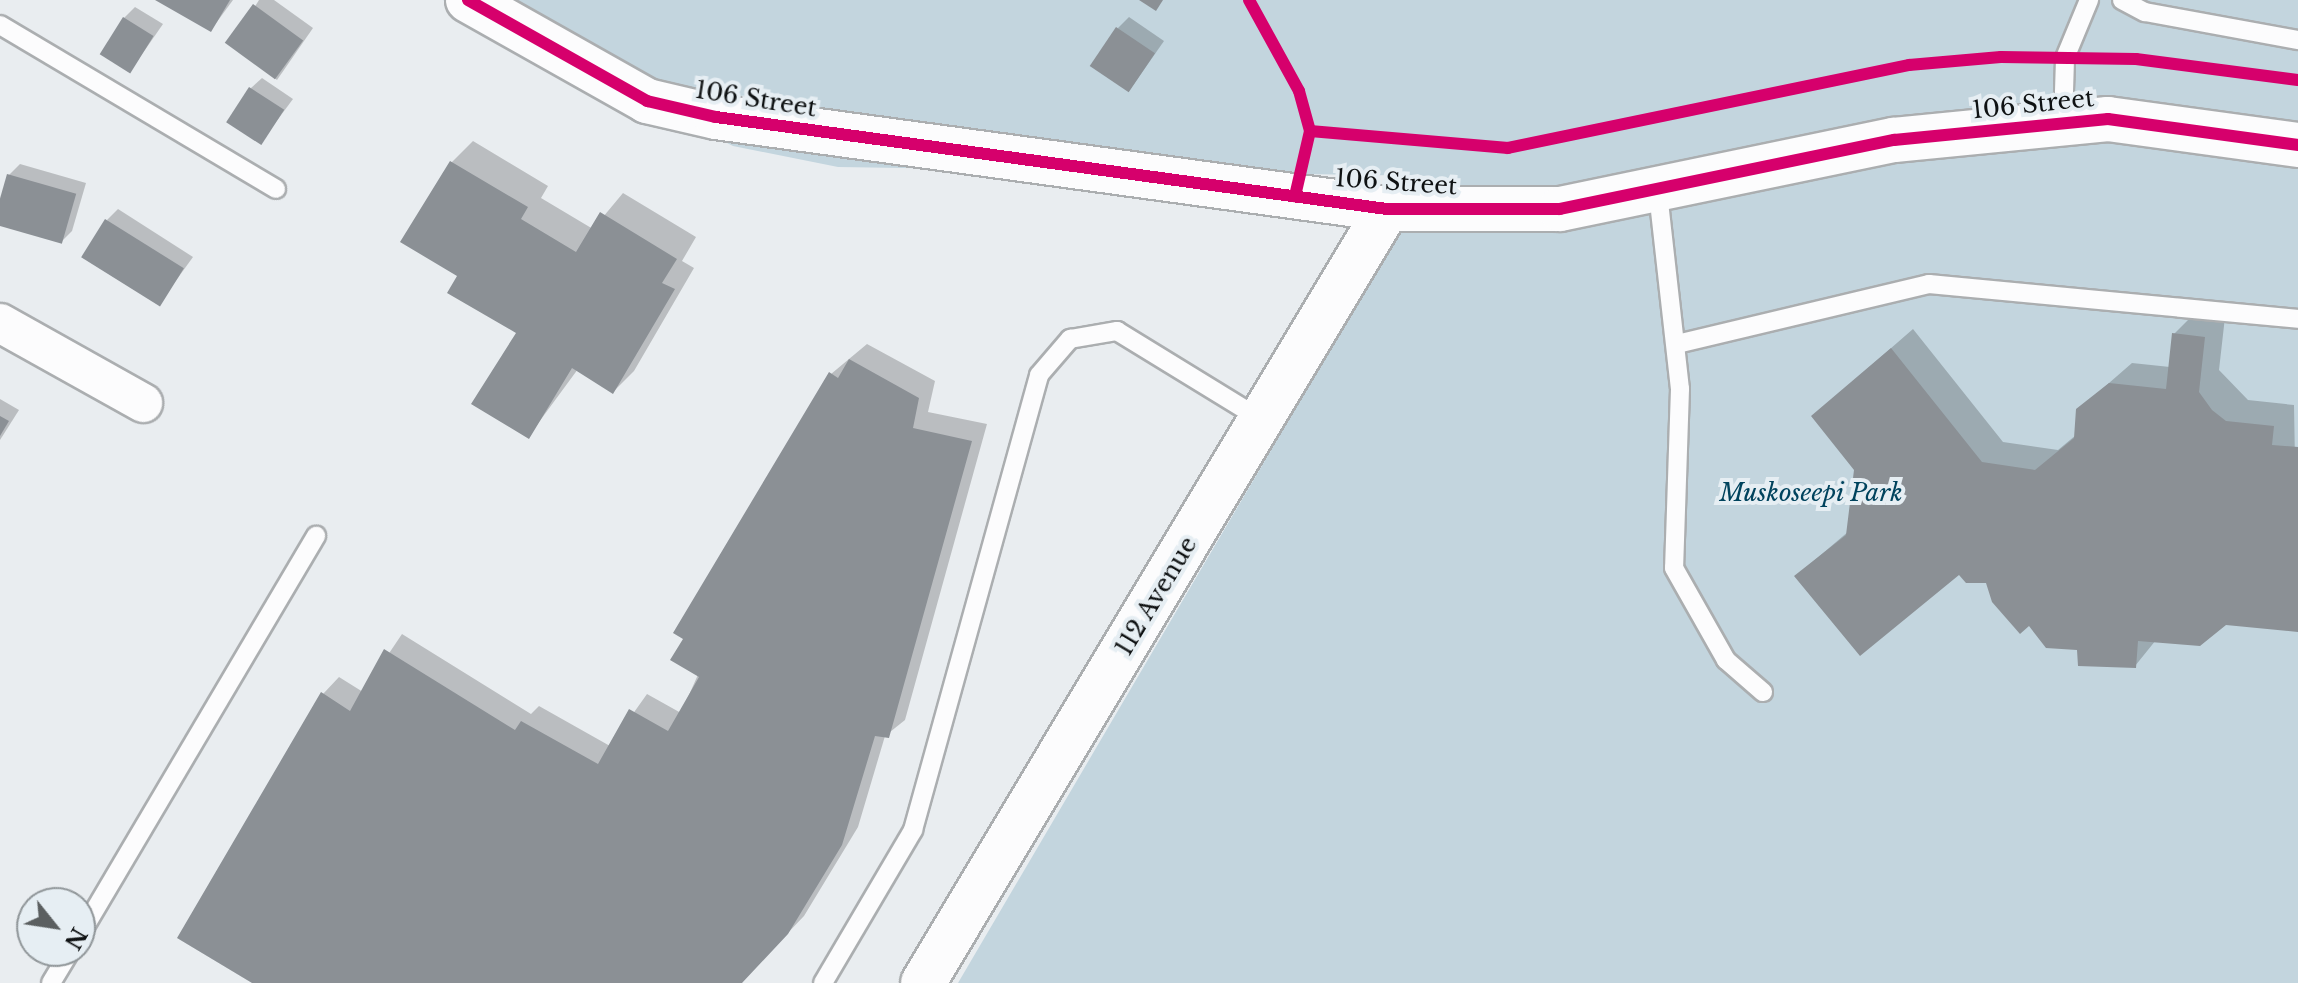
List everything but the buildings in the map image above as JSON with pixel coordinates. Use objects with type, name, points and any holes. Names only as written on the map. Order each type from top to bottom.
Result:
[{"type":"street","name":"106 Street","points":[[468,0],[647,101],[716,117],[1387,209],[1560,209],[1658,193],[1894,140],[2108,119],[2298,145]]},
{"type":"street","name":"112 Avenue","points":[[923,983],[1387,209]]},
{"type":"street","points":[[0,323],[143,403]]},
{"type":"lane","points":[[2063,123],[2065,58],[2089,0]]},
{"type":"lane","points":[[2122,0],[2145,12],[2298,40]]},
{"type":"lane","points":[[0,25],[276,189]]},
{"type":"lane","points":[[1658,193],[1677,344],[1674,568],[1726,660],[1763,692]]},
{"type":"lane","points":[[1677,344],[1929,284],[2298,319]]},
{"type":"lane","points":[[823,983],[913,830],[1039,375],[1070,339],[1117,331],[1262,420]]},
{"type":"lane","points":[[96,908],[316,536]]},
{"type":"green space","name":"Muskoseepi Park","points":[[443,0],[2298,0],[2298,983],[958,983],[1432,176],[838,167],[733,146]]},
{"type":"cycle path","points":[[468,0],[647,101],[716,117],[1387,209],[1560,209],[1894,140],[2108,119],[2298,145]]},
{"type":"cycle path","points":[[1249,0],[1299,91],[1310,131],[1295,196]]},
{"type":"cycle path","points":[[1310,131],[1508,148],[1909,65],[2001,57],[2136,59],[2298,80]]}]
